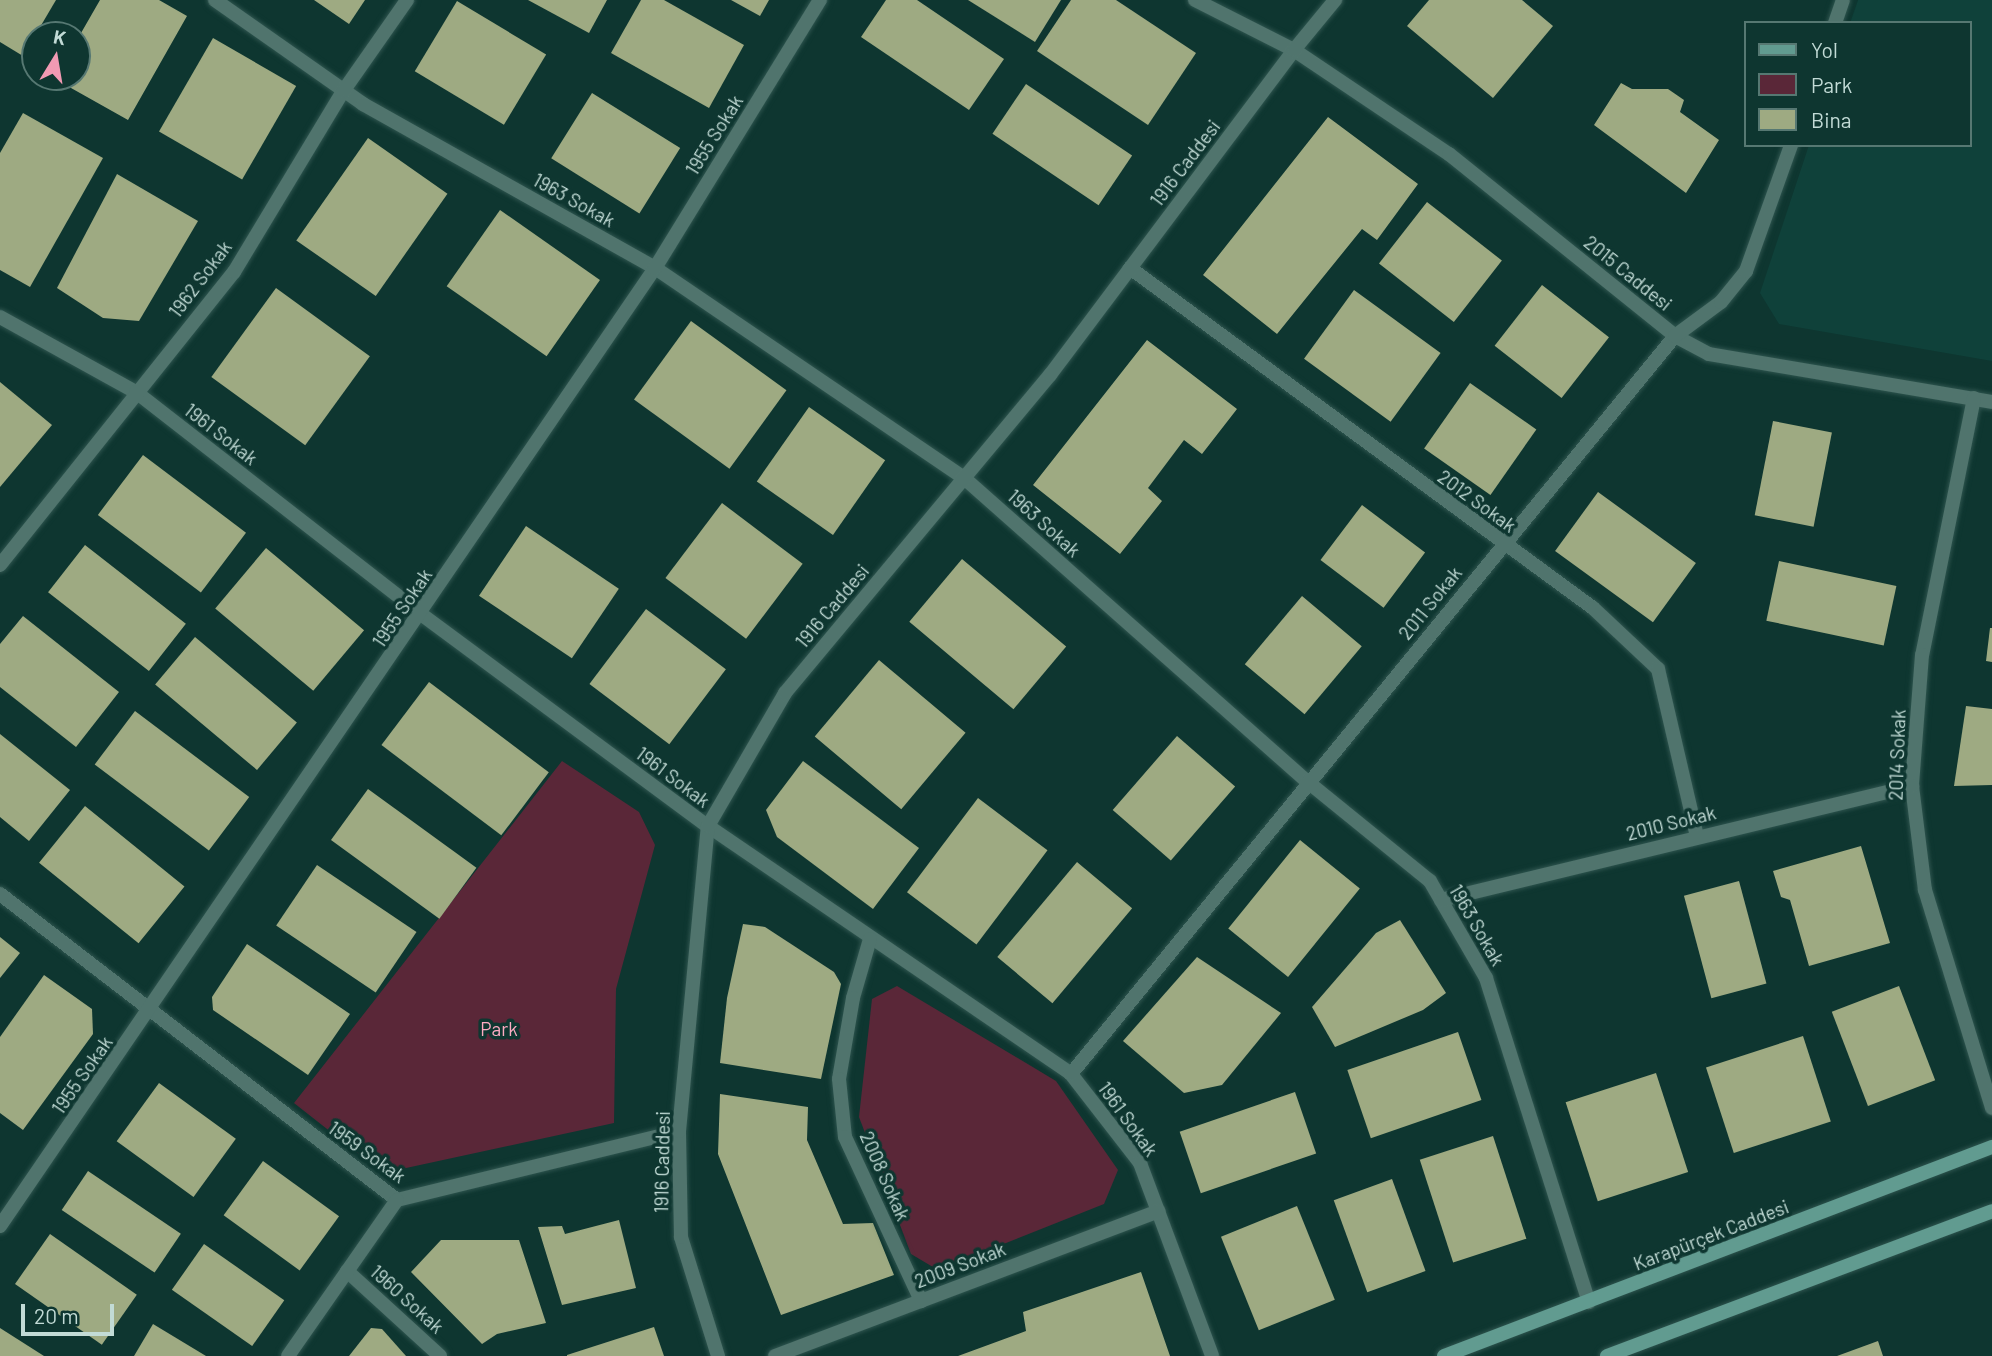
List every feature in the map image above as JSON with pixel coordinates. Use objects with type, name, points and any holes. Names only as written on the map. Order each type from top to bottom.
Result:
[{"type":"main road","name":"Karapürçek Caddesi","points":[[1444,1356],[1992,1147]]},
{"type":"main road","points":[[1607,1356],[1992,1212]]},
{"type":"street","name":"1963 Sokak","points":[[215,0],[344,90],[655,268],[964,478],[1308,782],[1430,881],[1486,978],[1589,1302]]},
{"type":"street","name":"1962 Sokak","points":[[0,565],[234,272],[344,90],[407,0]]},
{"type":"street","name":"1955 Sokak","points":[[0,1226],[149,1012],[655,268],[820,0]]},
{"type":"street","name":"2015 Caddesi","points":[[1195,0],[1294,50],[1449,154],[1675,336],[1709,354],[1992,402]]},
{"type":"street","name":"1916 Caddesi","points":[[719,1356],[681,1237],[679,1131],[708,827],[785,693],[964,478],[1130,268],[1294,50],[1335,0]]},
{"type":"street","points":[[1836,21],[1843,0]]},
{"type":"street","name":"2011 Sokak","points":[[1070,1074],[1675,336],[1721,302],[1746,271],[1790,147]]},
{"type":"street","name":"2012 Sokak","points":[[1130,268],[1593,608],[1658,669],[1697,836]]},
{"type":"street","name":"1961 Sokak","points":[[0,317],[136,392],[421,614],[708,827],[1070,1074],[1140,1163],[1212,1356]]},
{"type":"street","name":"2014 Sokak","points":[[1974,398],[1922,655],[1912,786],[1926,890],[1992,1108]]},
{"type":"street","name":"2010 Sokak","points":[[1441,900],[1912,786]]},
{"type":"street","name":"1959 Sokak","points":[[0,894],[149,1012],[397,1200],[679,1131]]},
{"type":"street","name":"2008 Sokak","points":[[870,939],[853,998],[839,1079],[845,1137],[921,1301]]},
{"type":"street","name":"1960 Sokak","points":[[288,1356],[397,1200]]},
{"type":"street","name":"2009 Sokak","points":[[775,1356],[1158,1211]]},
{"type":"street","name":"1960 Sokak","points":[[347,1271],[440,1356]]},
{"type":"shaded area","points":[[1858,0],[1992,0],[1992,361],[1779,324],[1760,293],[1808,147],[1971,147],[1971,21],[1851,21]]},
{"type":"green space","name":"Park","points":[[562,761],[639,812],[655,845],[616,989],[614,1123],[383,1173],[294,1103]]},
{"type":"green space","points":[[897,986],[1056,1081],[1118,1170],[1104,1204],[938,1270],[911,1254],[859,1117],[872,999]]},
{"type":"building","points":[[0,0],[56,0],[44,21],[21,21],[21,55],[0,42]]},
{"type":"building","points":[[100,0],[159,0],[187,16],[128,120],[76,91],[91,91],[91,21],[88,21]]},
{"type":"building","points":[[314,0],[365,0],[349,24]]},
{"type":"building","points":[[528,0],[607,0],[589,33]]},
{"type":"building","points":[[641,0],[664,0],[744,45],[709,108],[611,53]]},
{"type":"building","points":[[731,0],[769,0],[760,16]]},
{"type":"building","points":[[886,0],[917,0],[1004,59],[969,110],[861,37]]},
{"type":"building","points":[[968,0],[1061,0],[1035,42]]},
{"type":"building","points":[[1071,0],[1116,0],[1196,53],[1148,125],[1037,51]]},
{"type":"building","points":[[1429,0],[1522,0],[1553,26],[1493,98],[1407,26]]},
{"type":"building","points":[[457,1],[546,55],[504,125],[415,71]]},
{"type":"building","points":[[213,38],[296,86],[242,180],[159,132]]},
{"type":"building","points":[[1621,83],[1632,89],[1668,89],[1684,100],[1680,112],[1719,140],[1686,193],[1594,125]]},
{"type":"building","points":[[1026,84],[1132,156],[1099,205],[992,134]]},
{"type":"building","points":[[592,93],[680,148],[639,213],[551,158]]},
{"type":"building","points":[[23,113],[103,158],[30,287],[0,270],[0,153]]},
{"type":"building","points":[[1328,117],[1418,184],[1377,240],[1362,229],[1277,334],[1203,275]]},
{"type":"building","points":[[368,138],[447,194],[376,296],[296,240]]},
{"type":"building","points":[[117,174],[198,221],[139,321],[103,318],[57,288]]},
{"type":"building","points":[[1427,202],[1502,260],[1454,322],[1379,263]]},
{"type":"building","points":[[500,210],[600,280],[547,356],[447,286]]},
{"type":"building","points":[[1542,285],[1609,337],[1562,398],[1495,346]]},
{"type":"building","points":[[276,288],[370,356],[305,445],[211,377]]},
{"type":"building","points":[[1354,290],[1441,353],[1391,422],[1304,359]]},
{"type":"building","points":[[691,321],[786,390],[729,469],[634,399]]},
{"type":"building","points":[[1147,340],[1237,409],[1202,454],[1184,440],[1148,488],[1162,501],[1120,554],[1033,485]]},
{"type":"building","points":[[0,382],[52,425],[0,487]]},
{"type":"building","points":[[1470,383],[1536,429],[1490,495],[1424,449]]},
{"type":"building","points":[[809,407],[885,460],[833,535],[757,482]]},
{"type":"building","points":[[1773,421],[1832,432],[1814,527],[1755,515]]},
{"type":"building","points":[[143,455],[246,533],[201,593],[98,515]]},
{"type":"building","points":[[1598,492],[1696,563],[1653,622],[1555,551]]},
{"type":"building","points":[[722,503],[803,564],[746,639],[665,578]]},
{"type":"building","points":[[1362,505],[1425,553],[1384,608],[1320,560]]},
{"type":"building","points":[[526,526],[619,589],[572,658],[479,596]]},
{"type":"building","points":[[85,545],[186,624],[149,671],[48,592]]},
{"type":"building","points":[[266,548],[364,630],[313,691],[215,609]]},
{"type":"building","points":[[962,559],[1066,646],[1013,709],[909,622]]},
{"type":"building","points":[[1779,561],[1896,586],[1884,646],[1766,621]]},
{"type":"building","points":[[1302,596],[1362,646],[1305,714],[1245,664]]},
{"type":"building","points":[[646,609],[726,669],[669,744],[589,684]]},
{"type":"building","points":[[23,616],[119,692],[76,747],[0,687],[0,644]]},
{"type":"building","points":[[1992,628],[1992,662],[1986,661]]},
{"type":"building","points":[[195,637],[297,722],[257,770],[155,684]]},
{"type":"building","points":[[879,660],[966,733],[901,809],[815,737]]},
{"type":"building","points":[[429,682],[549,772],[501,835],[381,745]]},
{"type":"building","points":[[1966,706],[1992,709],[1992,785],[1954,786]]},
{"type":"building","points":[[135,711],[249,797],[209,851],[95,765]]},
{"type":"building","points":[[0,734],[70,790],[29,841],[0,817]]},
{"type":"building","points":[[1177,736],[1235,787],[1171,860],[1113,810]]},
{"type":"building","points":[[803,761],[919,848],[873,909],[777,837],[766,810]]},
{"type":"building","points":[[368,789],[476,868],[439,919],[331,840]]},
{"type":"building","points":[[978,798],[1047,850],[976,945],[907,892]]},
{"type":"building","points":[[85,806],[184,887],[139,943],[39,863]]},
{"type":"building","points":[[1300,840],[1360,888],[1288,977],[1228,929]]},
{"type":"building","points":[[1861,846],[1890,943],[1809,966],[1790,900],[1781,897],[1773,871]]},
{"type":"building","points":[[1077,862],[1132,908],[1052,1003],[997,957]]},
{"type":"building","points":[[317,865],[416,932],[376,993],[276,926]]},
{"type":"building","points":[[1739,881],[1766,983],[1711,998],[1684,896]]},
{"type":"building","points":[[1400,920],[1446,993],[1423,1010],[1335,1047],[1312,1007],[1376,933]]},
{"type":"building","points":[[743,924],[765,927],[834,972],[841,984],[821,1079],[720,1063],[727,998]]},
{"type":"building","points":[[0,937],[20,953],[0,978]]},
{"type":"building","points":[[247,944],[350,1014],[308,1075],[213,1010],[212,997]]},
{"type":"building","points":[[1197,957],[1281,1013],[1222,1085],[1184,1093],[1123,1041]]},
{"type":"building","points":[[44,975],[92,1009],[93,1034],[23,1130],[0,1113],[0,1037]]},
{"type":"building","points":[[1899,986],[1935,1080],[1868,1106],[1832,1012]]},
{"type":"building","points":[[1458,1032],[1481,1100],[1371,1138],[1347,1070]]},
{"type":"building","points":[[1803,1036],[1831,1122],[1734,1153],[1706,1068]]},
{"type":"building","points":[[1656,1073],[1688,1172],[1598,1201],[1566,1102]]},
{"type":"building","points":[[159,1083],[236,1139],[194,1197],[117,1141]]},
{"type":"building","points":[[1295,1092],[1316,1153],[1201,1193],[1180,1132]]},
{"type":"building","points":[[720,1094],[808,1107],[807,1140],[843,1224],[873,1223],[894,1275],[781,1315],[718,1154]]},
{"type":"building","points":[[1493,1136],[1526,1239],[1453,1263],[1420,1160]]},
{"type":"building","points":[[263,1161],[339,1216],[300,1270],[224,1215]]},
{"type":"building","points":[[88,1171],[181,1234],[155,1273],[62,1210]]},
{"type":"building","points":[[1392,1179],[1426,1271],[1367,1292],[1334,1200]]},
{"type":"building","points":[[1297,1206],[1335,1300],[1259,1330],[1221,1237]]},
{"type":"building","points":[[619,1220],[636,1288],[562,1305],[538,1227],[562,1226],[565,1234]]},
{"type":"building","points":[[50,1234],[137,1295],[102,1345],[15,1284]]},
{"type":"building","points":[[441,1240],[519,1240],[546,1323],[497,1334],[482,1344],[411,1272]]},
{"type":"building","points":[[204,1244],[284,1300],[252,1346],[172,1290]]},
{"type":"building","points":[[1141,1272],[1170,1356],[958,1356],[1026,1331],[1023,1312]]},
{"type":"building","points":[[153,1324],[206,1356],[134,1356]]},
{"type":"building","points":[[654,1327],[664,1356],[567,1356],[567,1355]]},
{"type":"building","points":[[0,1328],[44,1356],[0,1356]]},
{"type":"building","points":[[371,1328],[382,1329],[406,1356],[349,1356]]},
{"type":"building","points":[[1878,1341],[1883,1356],[1837,1356]]}]
